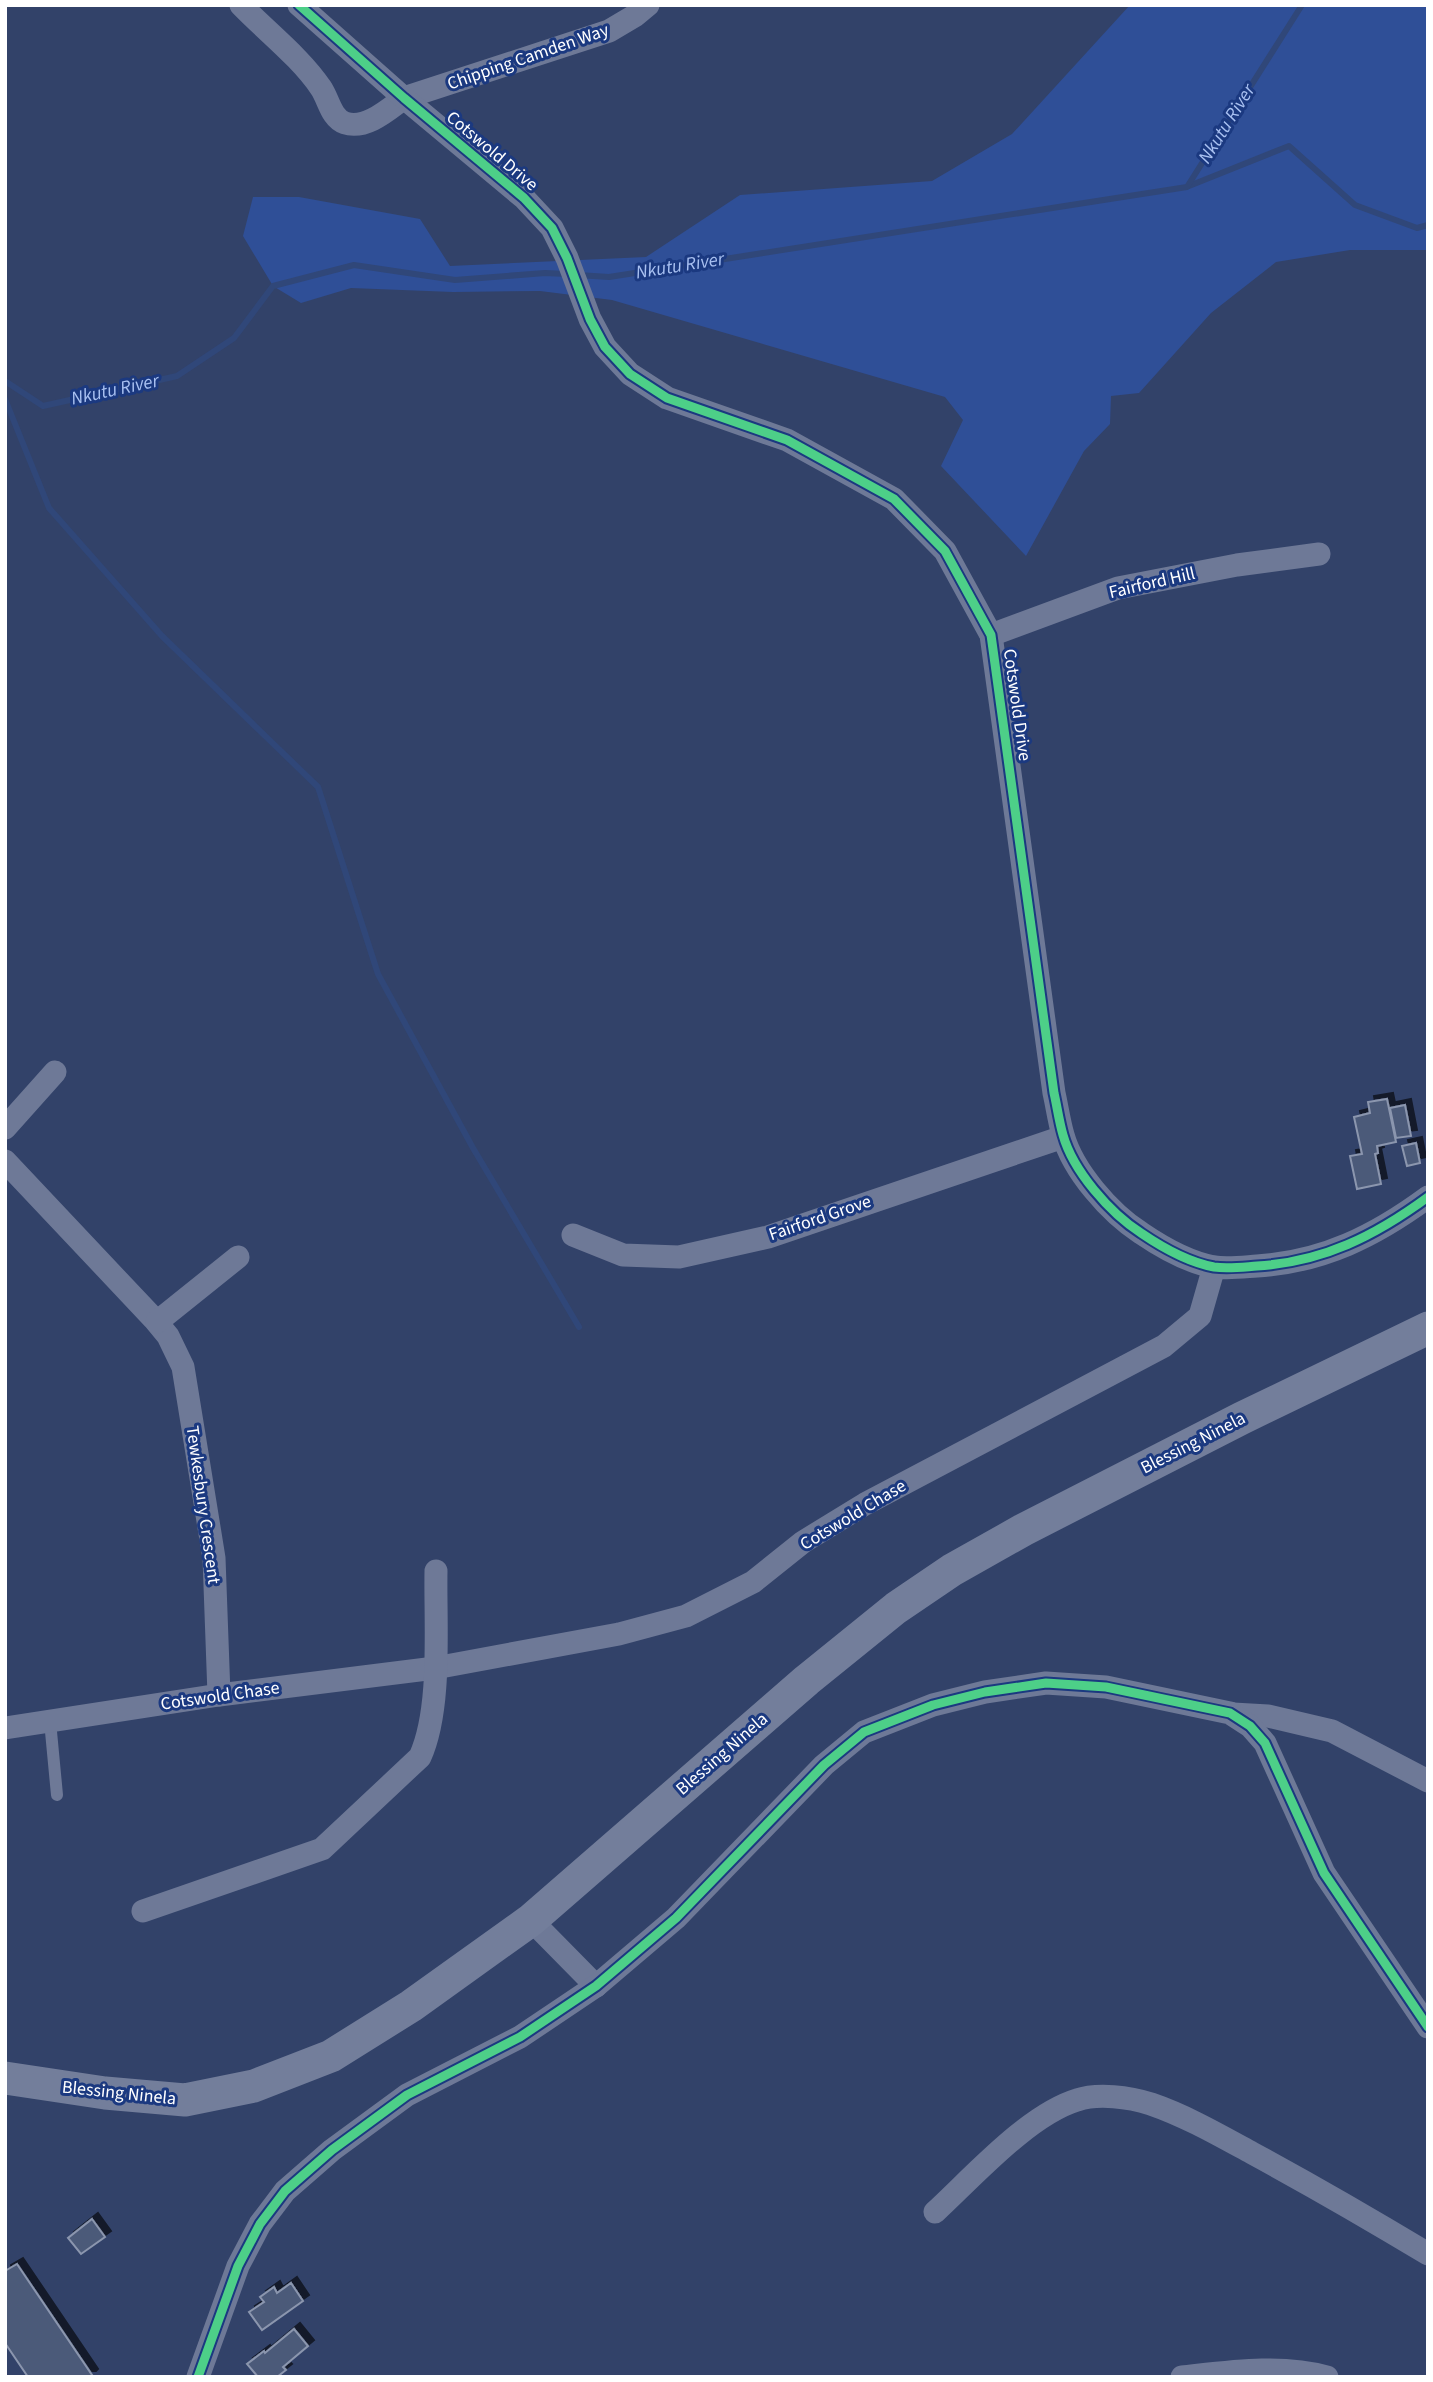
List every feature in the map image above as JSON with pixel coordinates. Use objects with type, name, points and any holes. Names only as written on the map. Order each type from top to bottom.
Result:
[{"type":"street","name":"Chipping Camden Way","points":[[241,5],[300,63],[321,89],[335,116],[343,123],[351,124],[380,116],[404,98],[609,31],[648,5]]},
{"type":"street","name":"Cotswold Drive","points":[[299,5],[404,98],[524,198],[552,228],[567,258],[590,319],[605,347],[630,374],[667,398],[787,440],[894,499],[945,551],[991,635],[1054,1093],[1063,1137],[1079,1169],[1120,1219],[1158,1245],[1183,1258],[1214,1267],[1283,1265],[1333,1251],[1364,1238],[1395,1221],[1428,1197]]},
{"type":"street","name":"Fairford Hill","points":[[991,635],[1118,588],[1237,565],[1319,554]]},
{"type":"street","points":[[5,1128],[55,1072]]},
{"type":"street","name":"Fairford Grove","points":[[573,1235],[623,1255],[679,1257],[768,1237],[1063,1137]]},
{"type":"street","name":"Tewkesbury Crescent","points":[[5,1161],[158,1322],[183,1367],[214,1558],[219,1695]]},
{"type":"street","points":[[158,1322],[238,1258]]},
{"type":"street","name":"Cotswold Chase","points":[[5,1728],[219,1695],[435,1668],[619,1634],[686,1616],[753,1582],[803,1542],[865,1504],[1164,1346],[1200,1316],[1214,1267]]},
{"type":"street","name":"Blessing Ninela","points":[[5,2078],[104,2093],[185,2100],[254,2086],[331,2056],[411,2006],[531,1920],[807,1680],[896,1608],[940,1578],[1035,1524],[1242,1418],[1428,1328]]},
{"type":"street","points":[[144,1911],[322,1849],[420,1757],[427,1741],[435,1668],[436,1571]]},
{"type":"street","points":[[198,2377],[238,2266],[260,2224],[285,2191],[332,2150],[407,2095],[520,2037],[596,1986],[676,1918],[824,1765],[864,1732],[933,1705],[985,1692],[1046,1683],[1106,1686],[1230,1713],[1268,1716],[1332,1731],[1428,1781]]},
{"type":"street","points":[[1230,1713],[1250,1726],[1265,1743],[1324,1873],[1428,2027]]},
{"type":"street","points":[[531,1920],[596,1986]]},
{"type":"street","points":[[935,2212],[1012,2141],[1047,2113],[1077,2099],[1105,2096],[1149,2103],[1198,2124],[1306,2182],[1428,2254]]},
{"type":"street","points":[[1182,2377],[1252,2370],[1314,2373],[1327,2377]]},
{"type":"lane","points":[[50,1721],[57,1796]]},
{"type":"shaded area","points":[[1130,5],[1428,5],[1428,250],[1350,250],[1276,262],[1211,313],[1139,393],[1111,396],[1110,424],[1084,451],[1026,556],[941,466],[963,420],[945,397],[612,300],[540,291],[453,292],[351,288],[301,303],[273,286],[243,236],[253,197],[299,197],[420,219],[450,266],[646,257],[740,195],[932,181],[1012,134]]},
{"type":"building","points":[[1387,1099],[1396,1142],[1377,1146],[1378,1153],[1375,1154],[1381,1184],[1357,1189],[1350,1156],[1362,1154],[1354,1117],[1370,1113],[1368,1102]]},
{"type":"building","points":[[1405,1105],[1411,1136],[1396,1138],[1390,1108]]},
{"type":"building","points":[[1416,1143],[1420,1163],[1407,1166],[1402,1146]]},
{"type":"building","points":[[92,2219],[105,2237],[81,2254],[68,2238]]},
{"type":"building","points":[[17,2264],[92,2375],[90,2377],[28,2377],[5,2343],[5,2271]]},
{"type":"building","points":[[291,2283],[303,2301],[262,2330],[249,2312],[264,2302],[260,2297],[274,2287],[277,2293]]},
{"type":"building","points":[[294,2329],[308,2346],[283,2367],[286,2370],[277,2377],[258,2377],[247,2364]]},
{"type":"waterway","name":"Nkutu River","points":[[578,275],[609,277],[1187,187],[1302,5]]},
{"type":"waterway","points":[[1189,186],[1289,146],[1355,205],[1417,228],[1428,225]]},
{"type":"waterway","name":"Nkutu River","points":[[5,381],[43,406],[177,376],[234,338],[273,286],[354,265],[455,280],[545,273],[567,274]]},
{"type":"waterway","points":[[5,399],[49,508],[162,636],[318,787],[378,974],[473,1148],[579,1327]]},
{"type":"cycle path","points":[[299,5],[404,98],[524,198],[552,228],[567,258],[590,319],[605,347],[630,374],[667,398],[787,440],[894,499],[945,551],[991,635],[1054,1093],[1068,1149],[1084,1177],[1105,1203],[1129,1225],[1176,1254],[1204,1265],[1230,1268],[1281,1263],[1326,1253],[1368,1235],[1428,1197]]},
{"type":"cycle path","points":[[198,2377],[238,2266],[260,2224],[285,2191],[332,2150],[407,2095],[520,2037],[596,1986],[676,1918],[824,1765],[864,1732],[933,1705],[985,1692],[1046,1683],[1106,1687],[1230,1713],[1250,1726],[1265,1743],[1324,1873],[1428,2027]]}]
